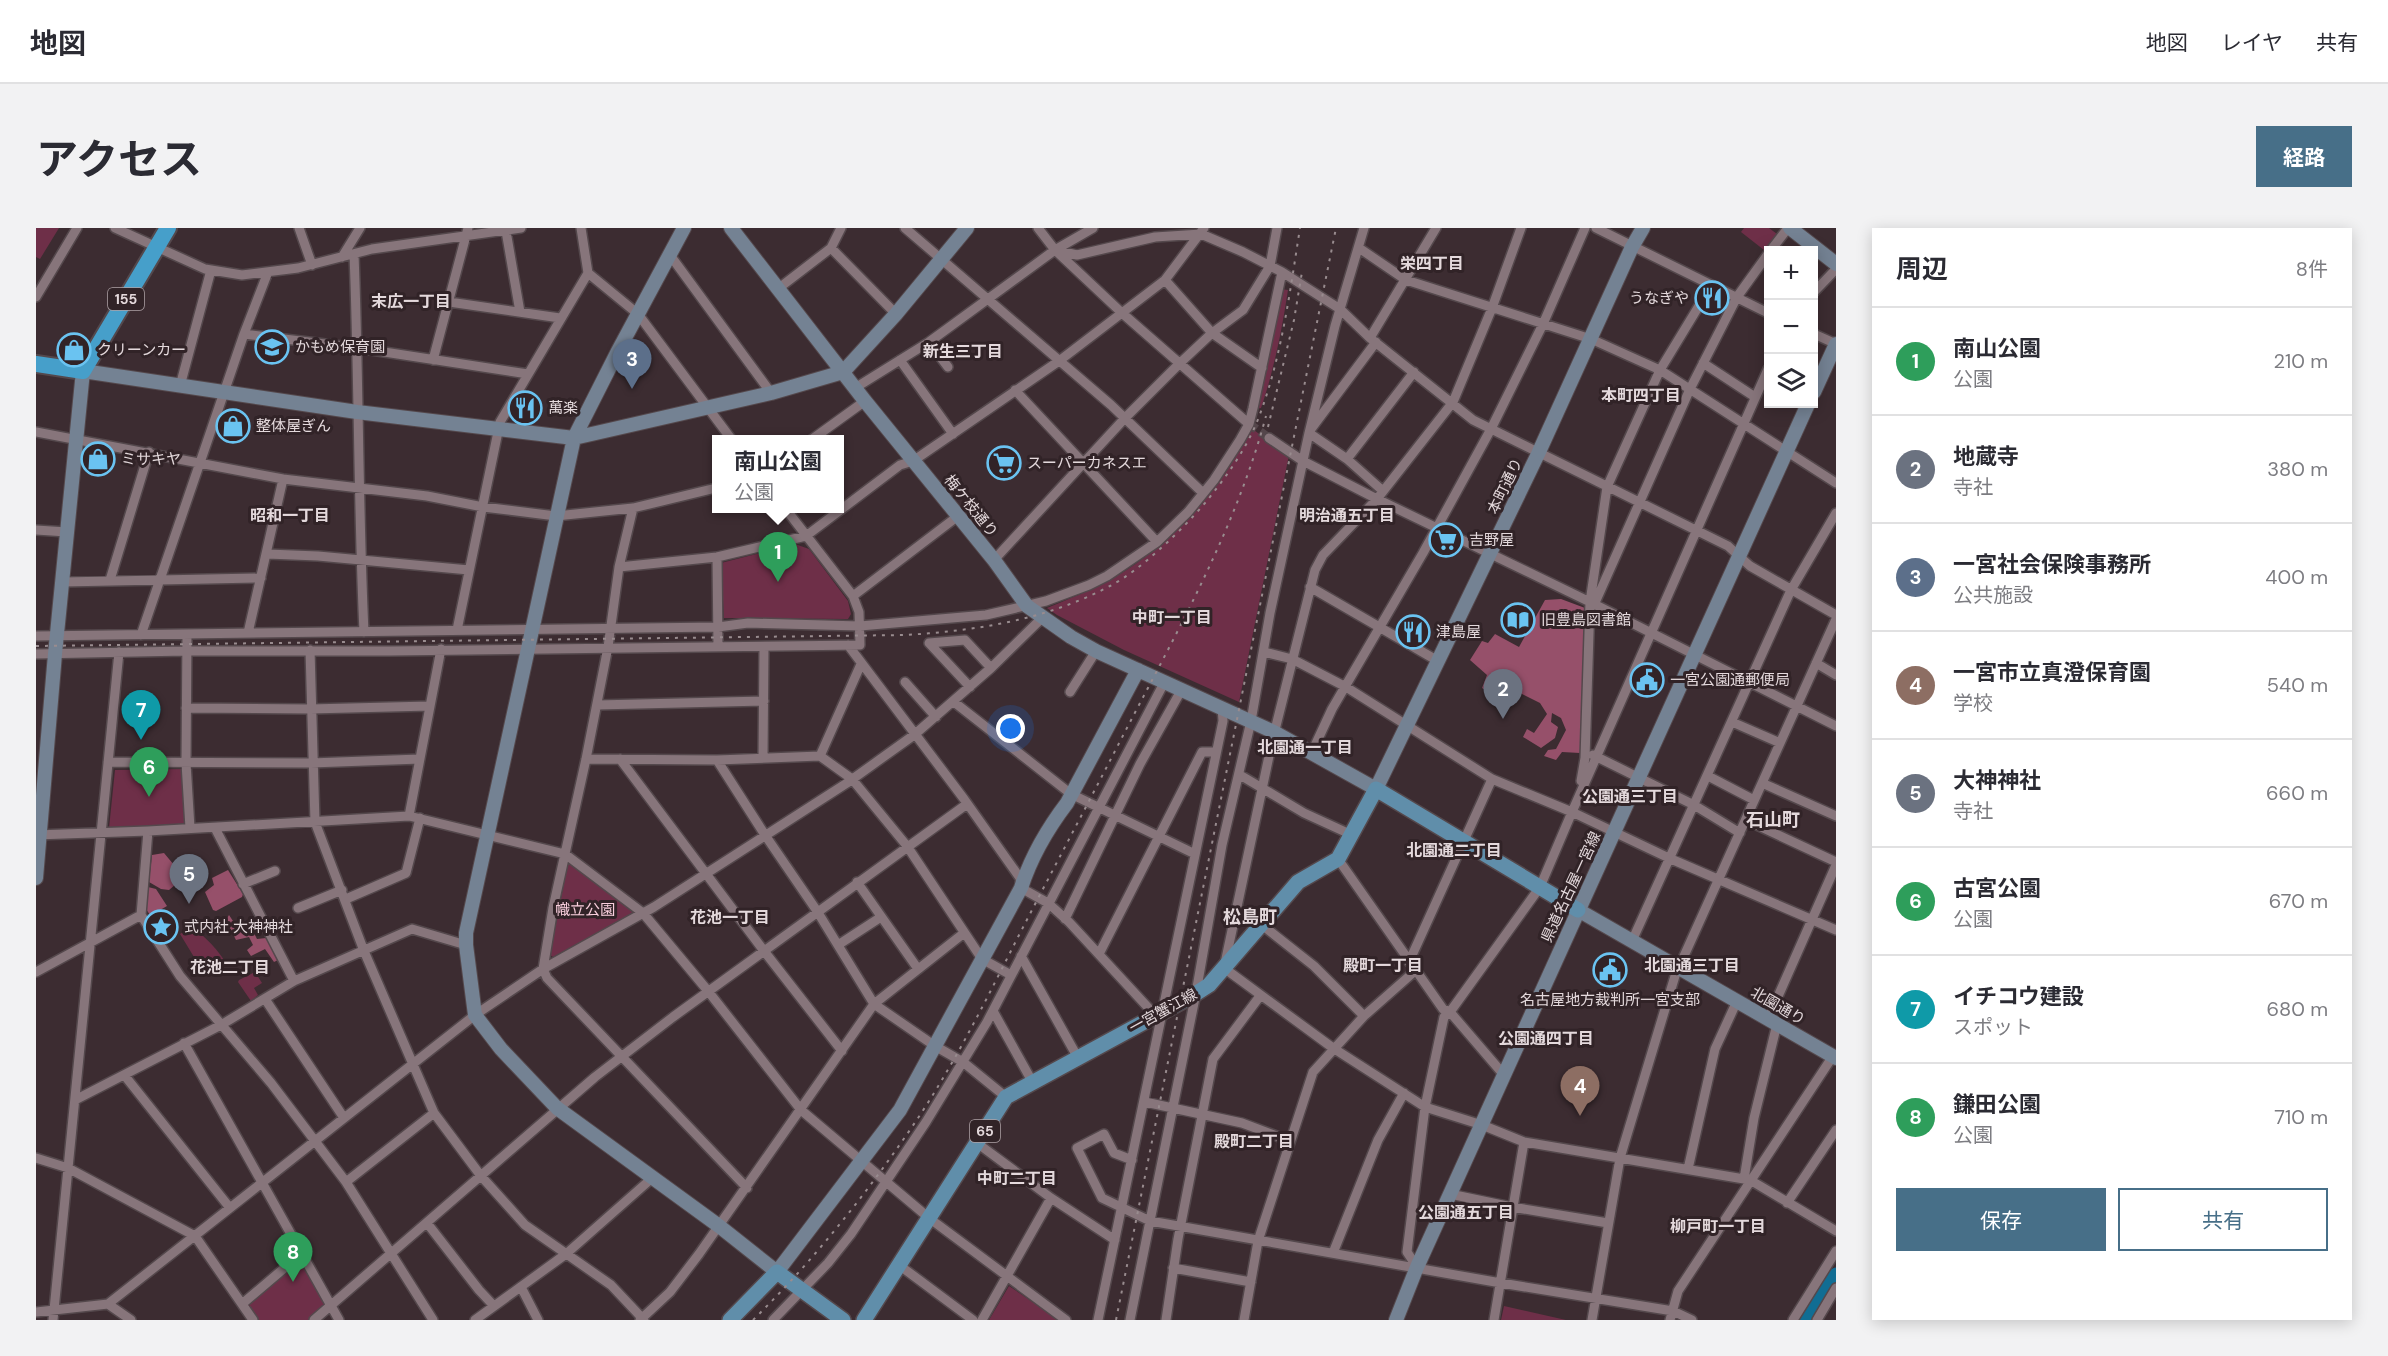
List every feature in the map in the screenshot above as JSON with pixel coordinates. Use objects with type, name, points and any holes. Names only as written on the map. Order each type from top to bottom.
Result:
[{"type":"highway","name":"155","points":[[83,371],[168,228]]},
{"type":"highway","points":[[36,364],[83,371]]},
{"type":"main road","name":"一宮蟹江線","points":[[864,1320],[1006,1098],[1209,985],[1298,882],[1338,859],[1376,789]]},
{"type":"main road","points":[[1376,789],[1578,910]]},
{"type":"main road","points":[[730,1320],[777,1272],[843,1320]]},
{"type":"street","points":[[36,297],[39,287],[77,228]]},
{"type":"street","points":[[115,228],[156,248],[212,270],[242,274],[312,265],[372,249],[467,233],[521,228]]},
{"type":"street","points":[[299,228],[312,265]]},
{"type":"street","points":[[342,257],[360,228]]},
{"type":"street","points":[[458,630],[497,430],[588,273],[581,228]]},
{"type":"street","points":[[684,228],[574,438],[466,933],[475,1015],[501,1049],[557,1108],[777,1272],[900,1110],[1021,888],[1026,871],[1037,850],[1071,794],[1138,670]]},
{"type":"street","name":"梅ケ枝通り","points":[[731,228],[865,401],[994,560],[1027,606],[1071,637],[1096,651],[1251,721]]},
{"type":"street","points":[[779,288],[831,248],[840,228]]},
{"type":"street","points":[[905,228],[1125,418],[1203,493]]},
{"type":"street","points":[[36,878],[38,835],[83,371],[357,412],[574,438],[771,393],[843,372],[896,314],[967,228]]},
{"type":"street","points":[[1038,228],[1055,250],[1122,313],[1249,424]]},
{"type":"street","points":[[1150,228],[1155,237]]},
{"type":"street","points":[[994,560],[1125,418],[1179,364],[1212,333],[1244,310],[1270,266],[1277,228]]},
{"type":"street","points":[[1130,1320],[1196,993],[1222,845],[1251,721],[1309,432],[1340,309],[1364,228]]},
{"type":"street","points":[[1309,432],[1373,340],[1436,228]]},
{"type":"street","points":[[1521,228],[1492,308],[1453,402],[1377,500],[1323,555],[1315,570],[1274,732],[1224,968],[1333,1048],[1425,1107],[1482,1125],[1524,1142],[1747,1180],[1836,1231]]},
{"type":"street","points":[[1312,752],[1332,709],[1437,528],[1491,429],[1543,324],[1585,228]]},
{"type":"street","points":[[1596,228],[1764,311]]},
{"type":"street","name":"本町通り","points":[[1376,789],[1539,454],[1632,247],[1643,228]]},
{"type":"street","points":[[1775,246],[1789,228],[1836,264]]},
{"type":"street","points":[[855,388],[929,342],[1055,250],[1090,229]]},
{"type":"street","points":[[506,231],[520,312]]},
{"type":"street","points":[[1055,250],[1077,255],[1155,237],[1203,231],[1282,272],[1340,309],[1373,340],[1473,420],[1728,546],[1750,566],[1836,617],[1675,976],[1620,1158],[1592,1320]]},
{"type":"street","points":[[844,507],[900,465],[913,461],[1059,361],[1165,280],[1203,231]]},
{"type":"street","points":[[433,360],[467,233]]},
{"type":"street","points":[[831,248],[896,314]]},
{"type":"street","points":[[1359,248],[1406,280],[1591,339],[1660,370],[1836,483]]},
{"type":"street","points":[[354,254],[358,348],[358,487],[364,632]]},
{"type":"street","points":[[670,255],[771,393]]},
{"type":"street","points":[[1592,603],[1703,363],[1737,297],[1764,260]]},
{"type":"street","points":[[1818,288],[1836,269]]},
{"type":"street","points":[[180,386],[212,270]]},
{"type":"street","points":[[141,634],[244,334],[268,272]]},
{"type":"street","points":[[36,636],[610,629],[718,627],[748,623],[860,626],[986,615],[1027,606],[1089,585],[1107,576],[1157,542],[1203,493],[1249,424],[1282,272]]},
{"type":"street","points":[[588,273],[638,314],[728,435]]},
{"type":"street","points":[[1165,280],[1212,333],[1262,368]]},
{"type":"street","points":[[1572,812],[1584,772],[1592,603],[1607,487],[1660,370],[1711,286]]},
{"type":"street","points":[[448,302],[560,318]]},
{"type":"street","points":[[244,334],[358,348],[528,374]]},
{"type":"street","points":[[1818,336],[1836,344],[1831,367],[1818,386]]},
{"type":"street","points":[[929,342],[948,367]]},
{"type":"street","points":[[900,360],[953,434]]},
{"type":"street","points":[[1703,363],[1755,397]]},
{"type":"street","points":[[1347,459],[1414,372]]},
{"type":"street","points":[[1417,1267],[1407,1252],[1425,1107],[1444,1017],[1450,1012],[1540,887],[1764,378]]},
{"type":"street","points":[[1016,390],[1157,542]]},
{"type":"street","points":[[819,435],[865,401]]},
{"type":"street","name":"県道名古屋一宮線","points":[[1396,1320],[1417,1267],[1806,408]]},
{"type":"street","points":[[36,432],[283,479],[427,496],[483,507],[556,516],[633,508],[712,489]]},
{"type":"street","points":[[1309,432],[1347,459],[1383,491]]},
{"type":"street","points":[[1269,438],[1303,461],[1377,500],[1592,603],[1836,726]]},
{"type":"street","points":[[110,580],[149,452]]},
{"type":"street","points":[[248,633],[283,479]]},
{"type":"street","points":[[633,508],[619,567],[608,647],[543,969],[547,978],[747,1188]]},
{"type":"street","points":[[36,654],[860,645],[859,612],[853,596],[789,513]]},
{"type":"street","points":[[619,567],[717,557],[806,536],[836,513]]},
{"type":"street","points":[[1632,941],[1791,590],[1836,513]]},
{"type":"street","points":[[853,596],[958,516]]},
{"type":"street","points":[[36,530],[67,532]]},
{"type":"street","points":[[267,554],[318,556],[469,570]]},
{"type":"street","points":[[717,557],[718,647]]},
{"type":"street","points":[[63,582],[261,578]]},
{"type":"street","points":[[1310,587],[1438,661]]},
{"type":"street","points":[[36,1312],[54,1315],[108,1304],[475,1015],[543,969],[643,914],[852,779],[914,735],[954,702],[1042,618]]},
{"type":"street","points":[[187,634],[186,763],[190,828]]},
{"type":"street","points":[[970,687],[929,643],[965,640],[991,668]]},
{"type":"street","points":[[848,645],[1020,878],[1021,888]]},
{"type":"street","points":[[763,758],[764,647]]},
{"type":"street","points":[[409,816],[441,649]]},
{"type":"street","points":[[309,650],[311,763],[315,822],[364,951],[434,1113],[481,1176],[525,1225],[610,1285],[642,1319],[670,1292],[719,1227],[874,1004],[964,933]]},
{"type":"street","points":[[1070,692],[1096,651]]},
{"type":"street","points":[[54,1315],[57,1262],[119,652]]},
{"type":"street","points":[[1264,652],[1292,659],[1346,687],[1492,779],[1572,812],[1671,859],[1836,930]]},
{"type":"street","points":[[1816,663],[1836,675]]},
{"type":"street","points":[[820,756],[861,664]]},
{"type":"street","points":[[773,1320],[851,1234],[963,1062],[993,1011],[1165,681]]},
{"type":"street","points":[[905,682],[936,717]]},
{"type":"street","points":[[1065,919],[1140,764],[1182,688]]},
{"type":"street","points":[[597,705],[764,701]]},
{"type":"street","points":[[954,702],[1071,794],[1195,854]]},
{"type":"street","points":[[186,708],[310,709],[430,706]]},
{"type":"street","points":[[1098,1320],[1145,1102],[1160,1013],[1223,721],[1222,707]]},
{"type":"street","points":[[1251,721],[1312,752],[1376,789]]},
{"type":"street","points":[[1732,722],[1780,743]]},
{"type":"street","points":[[1099,954],[1202,752],[1215,752]]},
{"type":"street","points":[[1585,753],[1597,755],[1695,805],[1740,833]]},
{"type":"street","points":[[586,759],[717,760],[820,756],[852,779],[907,846],[982,959],[1011,975]]},
{"type":"street","points":[[108,762],[311,763],[420,759]]},
{"type":"street","points":[[620,759],[842,1051]]},
{"type":"street","points":[[717,760],[765,836],[817,911],[874,1004],[935,1046],[963,1062],[1006,1098]]},
{"type":"street","points":[[1239,775],[1304,813],[1352,835]]},
{"type":"street","points":[[1708,776],[1754,800]]},
{"type":"street","points":[[1244,1320],[1258,1241],[1313,1072],[1412,966],[1492,779]]},
{"type":"street","points":[[1762,783],[1836,816]]},
{"type":"street","points":[[314,1320],[428,1223],[557,1108],[622,1056],[856,882],[967,804]]},
{"type":"street","points":[[38,835],[214,828],[409,816],[565,854],[643,914],[708,991],[801,1110],[930,1218],[1066,1320]]},
{"type":"street","points":[[298,908],[344,895],[406,873],[420,818]]},
{"type":"street","points":[[1746,820],[1836,863],[1811,919],[1773,1022],[1754,1118],[1747,1180]]},
{"type":"street","points":[[214,828],[294,981]]},
{"type":"street","points":[[148,831],[141,915],[180,976],[271,1083],[346,1182],[433,1320]]},
{"type":"street","points":[[1338,859],[1443,1009],[1450,1012],[1504,1075]]},
{"type":"street","points":[[243,884],[275,872]]},
{"type":"street","points":[[856,882],[918,969]]},
{"type":"street","points":[[1021,888],[1048,903],[1160,1013]]},
{"type":"street","name":"北園通り","points":[[1578,910],[1835,1055]]},
{"type":"street","points":[[36,972],[141,915]]},
{"type":"street","points":[[838,945],[881,917]]},
{"type":"street","points":[[1262,925],[1314,966],[1364,1016]]},
{"type":"street","points":[[75,1100],[221,1025],[294,981],[412,929],[466,945]]},
{"type":"street","points":[[1021,956],[1078,1058]]},
{"type":"street","points":[[1166,1320],[1180,1227],[1213,1059],[1260,996]]},
{"type":"street","points":[[265,999],[344,1118]]},
{"type":"street","points":[[1688,1169],[1715,1049],[1737,1001]]},
{"type":"street","points":[[993,1011],[1033,1083]]},
{"type":"street","points":[[184,1043],[339,1320]]},
{"type":"street","points":[[1671,1316],[1678,1291],[1747,1180],[1835,1055]]},
{"type":"street","points":[[125,1076],[230,1208]]},
{"type":"street","points":[[1333,1253],[1378,1140],[1404,1094]]},
{"type":"street","points":[[1145,1102],[1242,1123],[1290,1141]]},
{"type":"street","points":[[346,1182],[434,1113]]},
{"type":"street","points":[[1787,1203],[1836,1130]]},
{"type":"street","points":[[1132,1160],[1114,1154],[1104,1134],[1077,1148],[1102,1198],[1150,1221],[1595,1299],[1692,1320]]},
{"type":"street","points":[[1494,1320],[1524,1142]]},
{"type":"street","points":[[977,1143],[1051,1198],[1115,1240]]},
{"type":"street","points":[[36,1158],[68,1168],[195,1236],[253,1320]]},
{"type":"street","points":[[475,1320],[566,1254],[651,1179]]},
{"type":"street","points":[[1450,1194],[1608,1223]]},
{"type":"street","points":[[982,1320],[1051,1198]]},
{"type":"street","points":[[428,1223],[478,1290],[494,1306]]},
{"type":"street","points":[[1793,1320],[1836,1251]]},
{"type":"street","points":[[242,1304],[301,1254]]},
{"type":"street","points":[[899,1265],[973,1320]]},
{"type":"street","points":[[1173,1268],[1251,1282]]},
{"type":"street","points":[[520,1287],[538,1320]]},
{"type":"street","points":[[1816,1320],[1836,1288]]},
{"type":"street","points":[[108,1304],[131,1320]]},
{"type":"green space","points":[[36,228],[59,228],[40,259],[36,257]]},
{"type":"green space","points":[[1744,228],[1769,228],[1777,234],[1767,246],[1764,246],[1764,250],[1741,232]]},
{"type":"green space","points":[[1281,289],[1288,290],[1280,335],[1261,408],[1256,409],[1266,371]]},
{"type":"green space","points":[[1251,428],[1289,455],[1239,702],[1124,650],[1047,608],[1110,580],[1132,566],[1173,533],[1208,493]]},
{"type":"green space","points":[[795,544],[809,549],[848,601],[851,614],[848,619],[724,618],[721,563]]},
{"type":"green space","points":[[184,769],[185,824],[109,828],[115,770]]},
{"type":"green space","name":"幟立公園","points":[[568,862],[634,913],[553,957],[550,955]]},
{"type":"green space","points":[[191,927],[218,951],[224,960],[218,964],[214,958],[205,963],[203,960],[192,967],[188,961],[194,957],[180,934]]},
{"type":"green space","points":[[255,972],[262,983],[254,988],[258,995],[251,1001],[238,982]]},
{"type":"green space","points":[[300,1261],[326,1304],[308,1320],[259,1320],[248,1304]]},
{"type":"green space","points":[[1009,1286],[1059,1320],[989,1320]]},
{"type":"green space","points":[[1504,1306],[1566,1320],[1501,1320]]},
{"type":"shaded area","points":[[1561,599],[1585,608],[1580,753],[1562,752],[1556,760],[1544,756],[1548,750],[1556,749],[1566,730],[1561,718],[1552,713],[1551,722],[1558,727],[1555,738],[1541,748],[1523,737],[1527,729],[1534,733],[1547,714],[1540,703],[1520,693],[1516,696],[1512,687],[1493,679],[1487,691],[1482,688],[1487,675],[1470,660],[1482,641],[1488,643],[1495,634],[1519,647],[1545,600]]},
{"type":"shaded area","points":[[164,853],[179,871],[182,879],[169,890],[161,889],[149,882],[152,855]]},
{"type":"shaded area","points":[[228,870],[243,894],[242,897],[216,911],[213,910],[205,892],[214,885],[212,878]]},
{"type":"shaded area","points":[[148,887],[156,889],[167,906],[155,913],[157,918],[154,921],[146,909]]},
{"type":"shaded area","points":[[229,915],[239,930],[251,927],[257,939],[266,938],[278,960],[274,962],[265,949],[251,956],[247,950],[253,945],[249,937],[236,940],[226,920]]},
{"type":"waterway","points":[[1807,1320],[1836,1275]]},
{"type":"tunnel","points":[[1249,424],[1269,438]]},
{"type":"railway","points":[[36,646],[904,635],[984,627],[1061,607],[1110,586],[1148,560],[1196,514],[1236,461],[1255,426],[1268,392],[1284,322],[1300,228]]},
{"type":"railway","points":[[1116,1320],[1336,228]]},
{"type":"railway","points":[[1268,427],[1294,320],[1302,272]]},
{"type":"railway","points":[[753,1320],[819,1249],[879,1174],[916,1121],[957,1054],[1200,587],[1237,503],[1266,416]]},
{"type":"place","name":"うなぎや","points":[[1712,298]]},
{"type":"place","name":"かもめ保育園","points":[[272,347]]},
{"type":"place","name":"クリーンカー","points":[[74,350]]},
{"type":"place","name":"一宮社会保険事務所","points":[[632,389]]},
{"type":"place","name":"萬楽","points":[[525,408]]},
{"type":"place","name":"整体屋ぎん","points":[[233,426]]},
{"type":"place","name":"ミサキヤ","points":[[98,459]]},
{"type":"place","name":"スーパーカネスエ","points":[[1004,463]]},
{"type":"place","name":"吉野屋","points":[[1446,540]]},
{"type":"place","name":"南山公園","points":[[778,582]]},
{"type":"place","name":"旧豊島図書館","points":[[1518,620]]},
{"type":"place","name":"津島屋","points":[[1413,632]]},
{"type":"place","name":"一宮公園通郵便局","points":[[1647,680]]},
{"type":"place","name":"地蔵寺","points":[[1503,719]]},
{"type":"place","name":"イチコウ建設","points":[[141,740]]},
{"type":"place","name":"古宮公園","points":[[149,797]]},
{"type":"place","name":"大神神社","points":[[189,904]]},
{"type":"place","name":"式内社 大神神社","points":[[161,927]]},
{"type":"place","name":"名古屋地方裁判所一宮支部","points":[[1610,970]]},
{"type":"place","name":"一宮市立真澄保育園","points":[[1580,1116]]},
{"type":"place","name":"鎌田公園","points":[[293,1282]]},
{"type":"district","name":"栄四丁目","points":[[1432,263]]},
{"type":"district","name":"末広一丁目","points":[[411,301]]},
{"type":"district","name":"新生三丁目","points":[[963,351]]},
{"type":"district","name":"本町四丁目","points":[[1641,395]]},
{"type":"district","name":"昭和一丁目","points":[[290,515]]},
{"type":"district","name":"明治通五丁目","points":[[1347,515]]},
{"type":"district","name":"中町一丁目","points":[[1172,617]]},
{"type":"district","name":"北園通一丁目","points":[[1305,747]]},
{"type":"district","name":"公園通三丁目","points":[[1630,796]]},
{"type":"district","name":"石山町","points":[[1773,820]]},
{"type":"district","name":"北園通二丁目","points":[[1454,850]]},
{"type":"district","name":"花池一丁目","points":[[730,917]]},
{"type":"district","name":"松島町","points":[[1250,917]]},
{"type":"district","name":"殿町一丁目","points":[[1383,965]]},
{"type":"district","name":"北園通三丁目","points":[[1692,965]]},
{"type":"district","name":"花池二丁目","points":[[230,967]]},
{"type":"district","name":"公園通四丁目","points":[[1546,1038]]},
{"type":"district","name":"殿町二丁目","points":[[1254,1141]]},
{"type":"district","name":"中町二丁目","points":[[1017,1178]]},
{"type":"district","name":"公園通五丁目","points":[[1466,1212]]},
{"type":"district","name":"柳戸町一丁目","points":[[1718,1226]]}]
